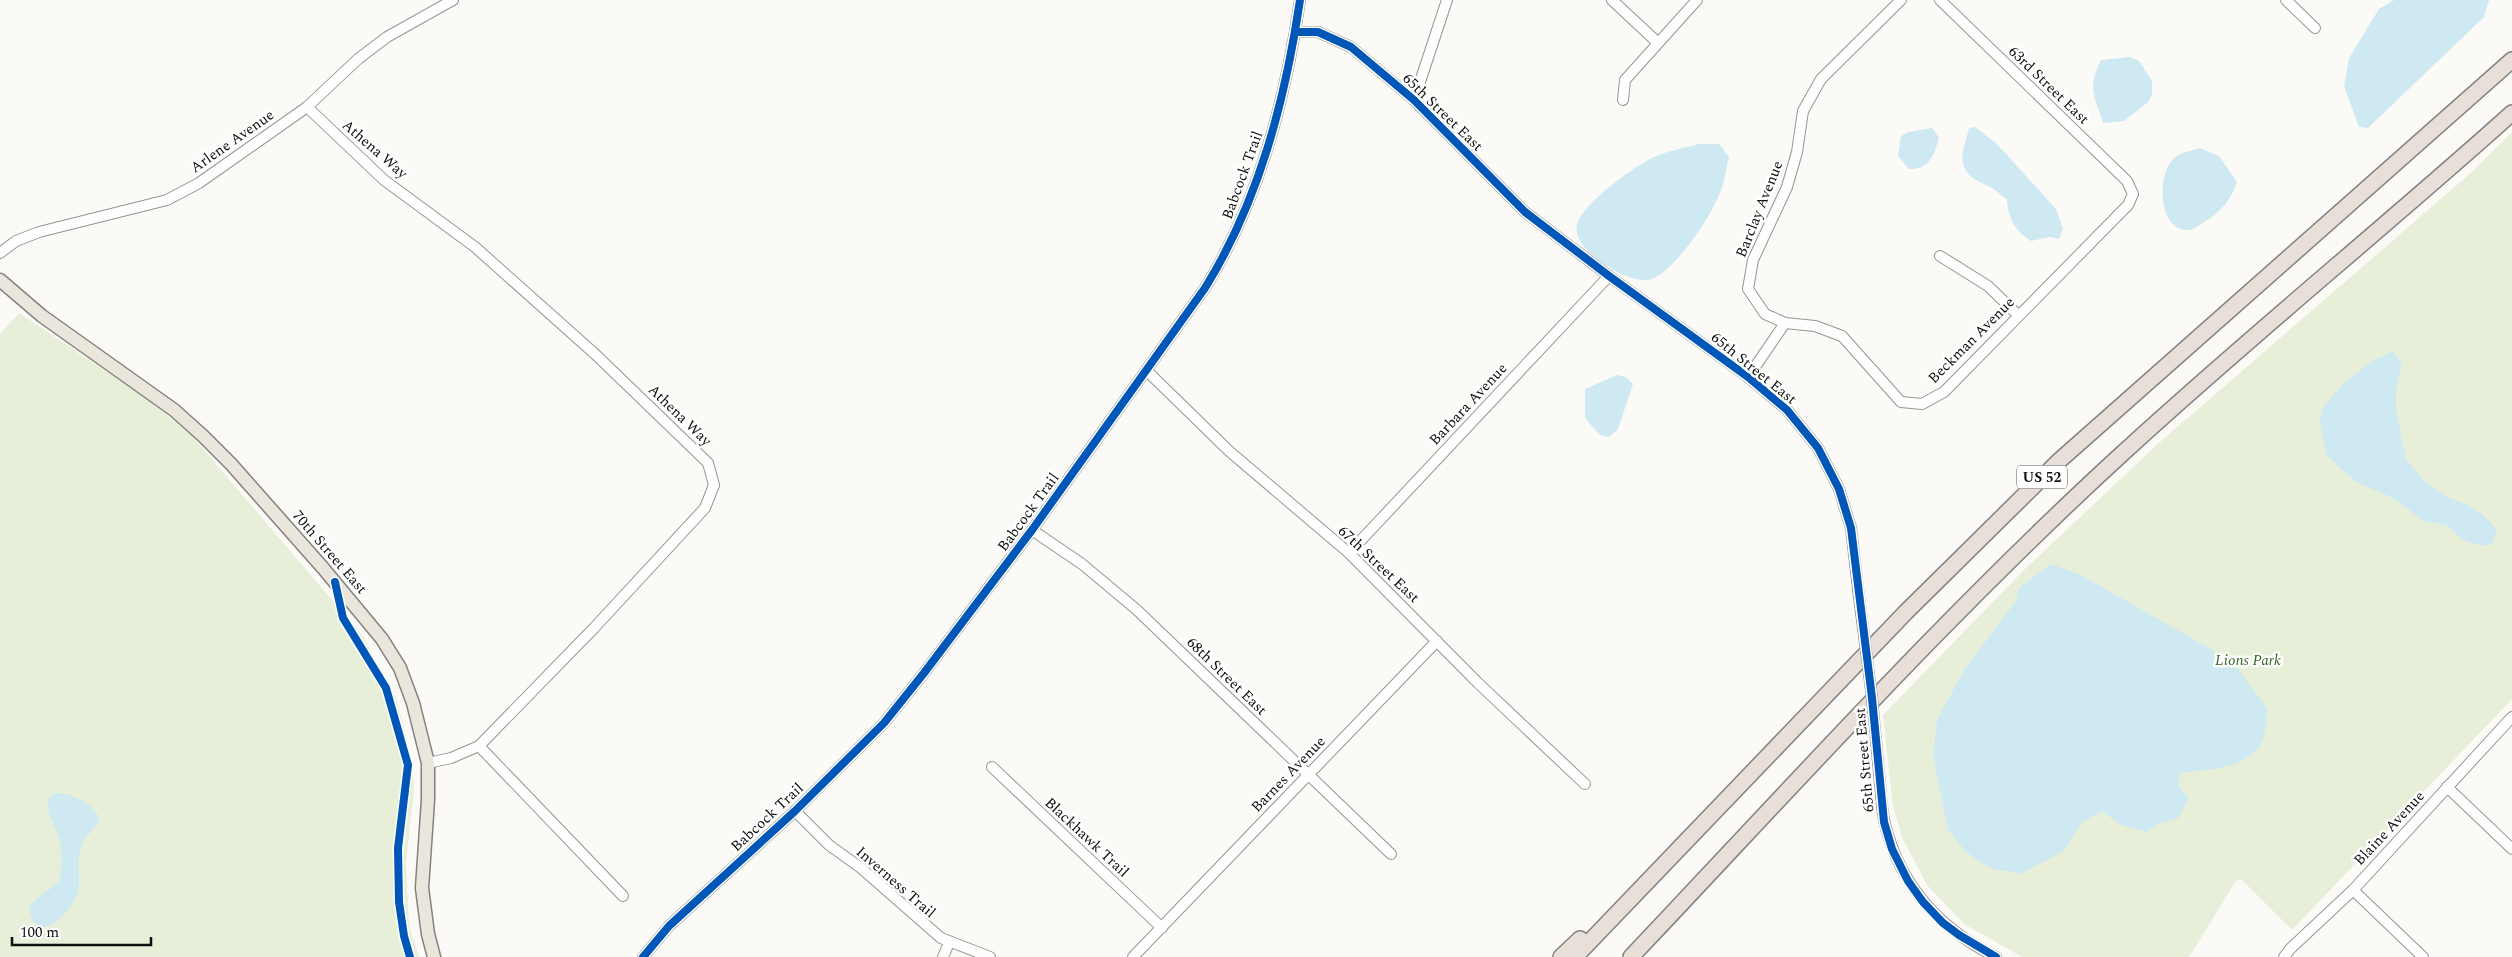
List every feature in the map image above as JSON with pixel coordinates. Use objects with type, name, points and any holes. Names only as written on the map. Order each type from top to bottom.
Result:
[{"type":"highway","name":"US 52","points":[[1575,957],[1906,612],[2060,460],[2512,60]]},
{"type":"highway","name":"US 52","points":[[1631,957],[1925,647],[2061,511],[2206,379],[2512,113]]},
{"type":"highway","points":[[1560,957],[1583,936],[1603,926]]},
{"type":"main road","name":"70th Street East","points":[[0,280],[42,316],[174,410],[196,430],[231,464],[323,568],[382,639],[400,668],[413,703],[428,763],[428,800],[422,888],[428,934],[434,957]]},
{"type":"street","name":"Arlene Avenue","points":[[0,253],[16,240],[39,232],[167,200],[200,183],[307,107],[358,59],[387,37],[453,0]]},
{"type":"street","name":"Babcock Trail","points":[[643,957],[669,926],[795,811],[884,723],[1032,530],[1147,371],[1224,258],[1248,206],[1268,151],[1295,32],[1300,0]]},
{"type":"street","points":[[1414,100],[1447,0]]},
{"type":"street","points":[[1612,0],[1657,42]]},
{"type":"street","points":[[1623,100],[1625,80],[1657,42],[1697,0]]},
{"type":"street","name":"Barclay Avenue","points":[[1785,323],[1765,314],[1748,289],[1753,260],[1787,187],[1797,152],[1803,111],[1821,79],[1900,0]]},
{"type":"street","name":"63rd Street East","points":[[1940,0],[2127,181],[2134,194]]},
{"type":"street","points":[[2286,0],[2315,28]]},
{"type":"street","name":"65th Street East","points":[[1295,32],[1318,32],[1351,47],[1414,100],[1525,212],[1748,377],[1787,410],[1818,448],[1840,489],[1851,528],[1872,698],[1884,822],[1892,849],[1908,881],[1923,902],[1943,923],[1996,957]]},
{"type":"street","name":"Athena Way","points":[[307,107],[384,180],[475,247],[595,354],[708,462],[714,485],[706,508],[594,628],[479,746],[451,758],[428,763]]},
{"type":"street","name":"Beckman Avenue","points":[[1785,323],[1816,326],[1842,336],[1901,402],[1922,404],[1944,392],[2128,204],[2134,194]]},
{"type":"street","points":[[1940,256],[1988,286],[2018,315]]},
{"type":"street","name":"Barbara Avenue","points":[[1349,553],[1609,276]]},
{"type":"street","points":[[1748,377],[1785,323]]},
{"type":"street","name":"67th Street East","points":[[1147,371],[1229,451],[1349,553],[1585,784]]},
{"type":"street","name":"68th Street East","points":[[1032,530],[1082,564],[1137,610],[1391,854]]},
{"type":"street","name":"Barnes Avenue","points":[[1162,928],[1437,641]]},
{"type":"street","name":"Blaine Avenue","points":[[2284,957],[2290,949],[2353,890],[2512,717]]},
{"type":"street","points":[[479,746],[623,896]]},
{"type":"street","name":"Blackhawk Trail","points":[[992,767],[1162,928]]},
{"type":"street","points":[[2447,787],[2512,849]]},
{"type":"street","name":"Inverness Trail","points":[[795,811],[829,845],[861,868],[897,898],[929,930],[949,943],[990,957]]},
{"type":"street","points":[[2353,890],[2423,957]]},
{"type":"street","points":[[1133,957],[1162,928]]},
{"type":"street","points":[[943,957],[949,943]]},
{"type":"green space","name":"Lions Park","points":[[2512,132],[2512,699],[2292,930],[2241,879],[2236,881],[2189,957],[2022,957],[1964,924],[1927,885],[1902,837],[1893,807],[1883,715],[2025,569],[2160,442],[2472,172]]},
{"type":"green space","points":[[19,313],[146,398],[192,436],[362,635],[396,697],[408,744],[414,787],[406,865],[409,925],[419,957],[0,957],[0,334]]},
{"type":"water","points":[[2394,0],[2489,0],[2484,17],[2368,128],[2359,127],[2344,86],[2349,58],[2379,9]]},
{"type":"water","points":[[2130,57],[2139,61],[2152,81],[2152,95],[2148,102],[2124,121],[2103,123],[2093,92],[2094,78],[2101,60]]},
{"type":"water","points":[[1975,127],[1997,144],[2056,209],[2063,229],[2059,239],[2050,237],[2031,241],[2025,237],[2013,224],[2007,200],[1991,187],[1968,174],[1962,155],[1969,128]]},
{"type":"water","points":[[1932,128],[1939,138],[1933,155],[1922,167],[1909,169],[1898,156],[1901,136],[1908,132]]},
{"type":"water","points":[[1699,144],[1719,144],[1729,157],[1721,190],[1702,227],[1683,253],[1662,273],[1652,279],[1631,278],[1605,265],[1583,246],[1578,235],[1577,225],[1588,207],[1597,197],[1621,178],[1652,158],[1663,153]]},
{"type":"water","points":[[2200,148],[2219,156],[2237,182],[2225,204],[2212,217],[2189,230],[2178,228],[2165,211],[2163,185],[2166,173],[2171,162],[2178,155]]},
{"type":"water","points":[[2393,351],[2402,364],[2396,390],[2396,410],[2406,459],[2425,482],[2447,497],[2468,505],[2482,514],[2497,530],[2492,544],[2481,546],[2463,540],[2446,525],[2424,521],[2391,497],[2356,482],[2326,455],[2320,420],[2323,407],[2347,380],[2372,361]]},
{"type":"water","points":[[1617,375],[1626,377],[1633,384],[1618,429],[1609,437],[1600,435],[1585,418],[1585,389]]},
{"type":"water","points":[[2051,564],[2079,574],[2232,661],[2268,709],[2263,740],[2246,759],[2224,767],[2179,773],[2179,787],[2189,798],[2178,818],[2158,824],[2147,832],[2121,825],[2102,811],[2082,822],[2064,851],[2020,874],[1990,868],[1966,852],[1948,830],[1933,757],[1937,720],[1964,670],[2016,601],[2019,588]]},
{"type":"water","points":[[55,793],[81,800],[97,813],[100,819],[82,844],[79,854],[79,889],[76,897],[71,906],[58,920],[41,928],[32,920],[29,909],[35,900],[60,880],[60,841],[48,810],[48,799]]},
{"type":"cycle path","points":[[643,957],[669,926],[795,811],[884,723],[1032,530],[1205,288],[1241,221],[1267,149],[1278,113],[1300,0]]},
{"type":"cycle path","points":[[1295,32],[1318,32],[1351,47],[1414,100],[1525,212],[1748,377],[1787,410],[1818,448],[1839,489],[1851,528],[1872,698],[1884,822],[1892,849],[1908,881],[1923,902],[1943,923],[1996,957]]},
{"type":"cycle path","points":[[335,582],[343,618],[386,688],[408,765],[398,848],[399,902],[404,936],[410,957]]}]
